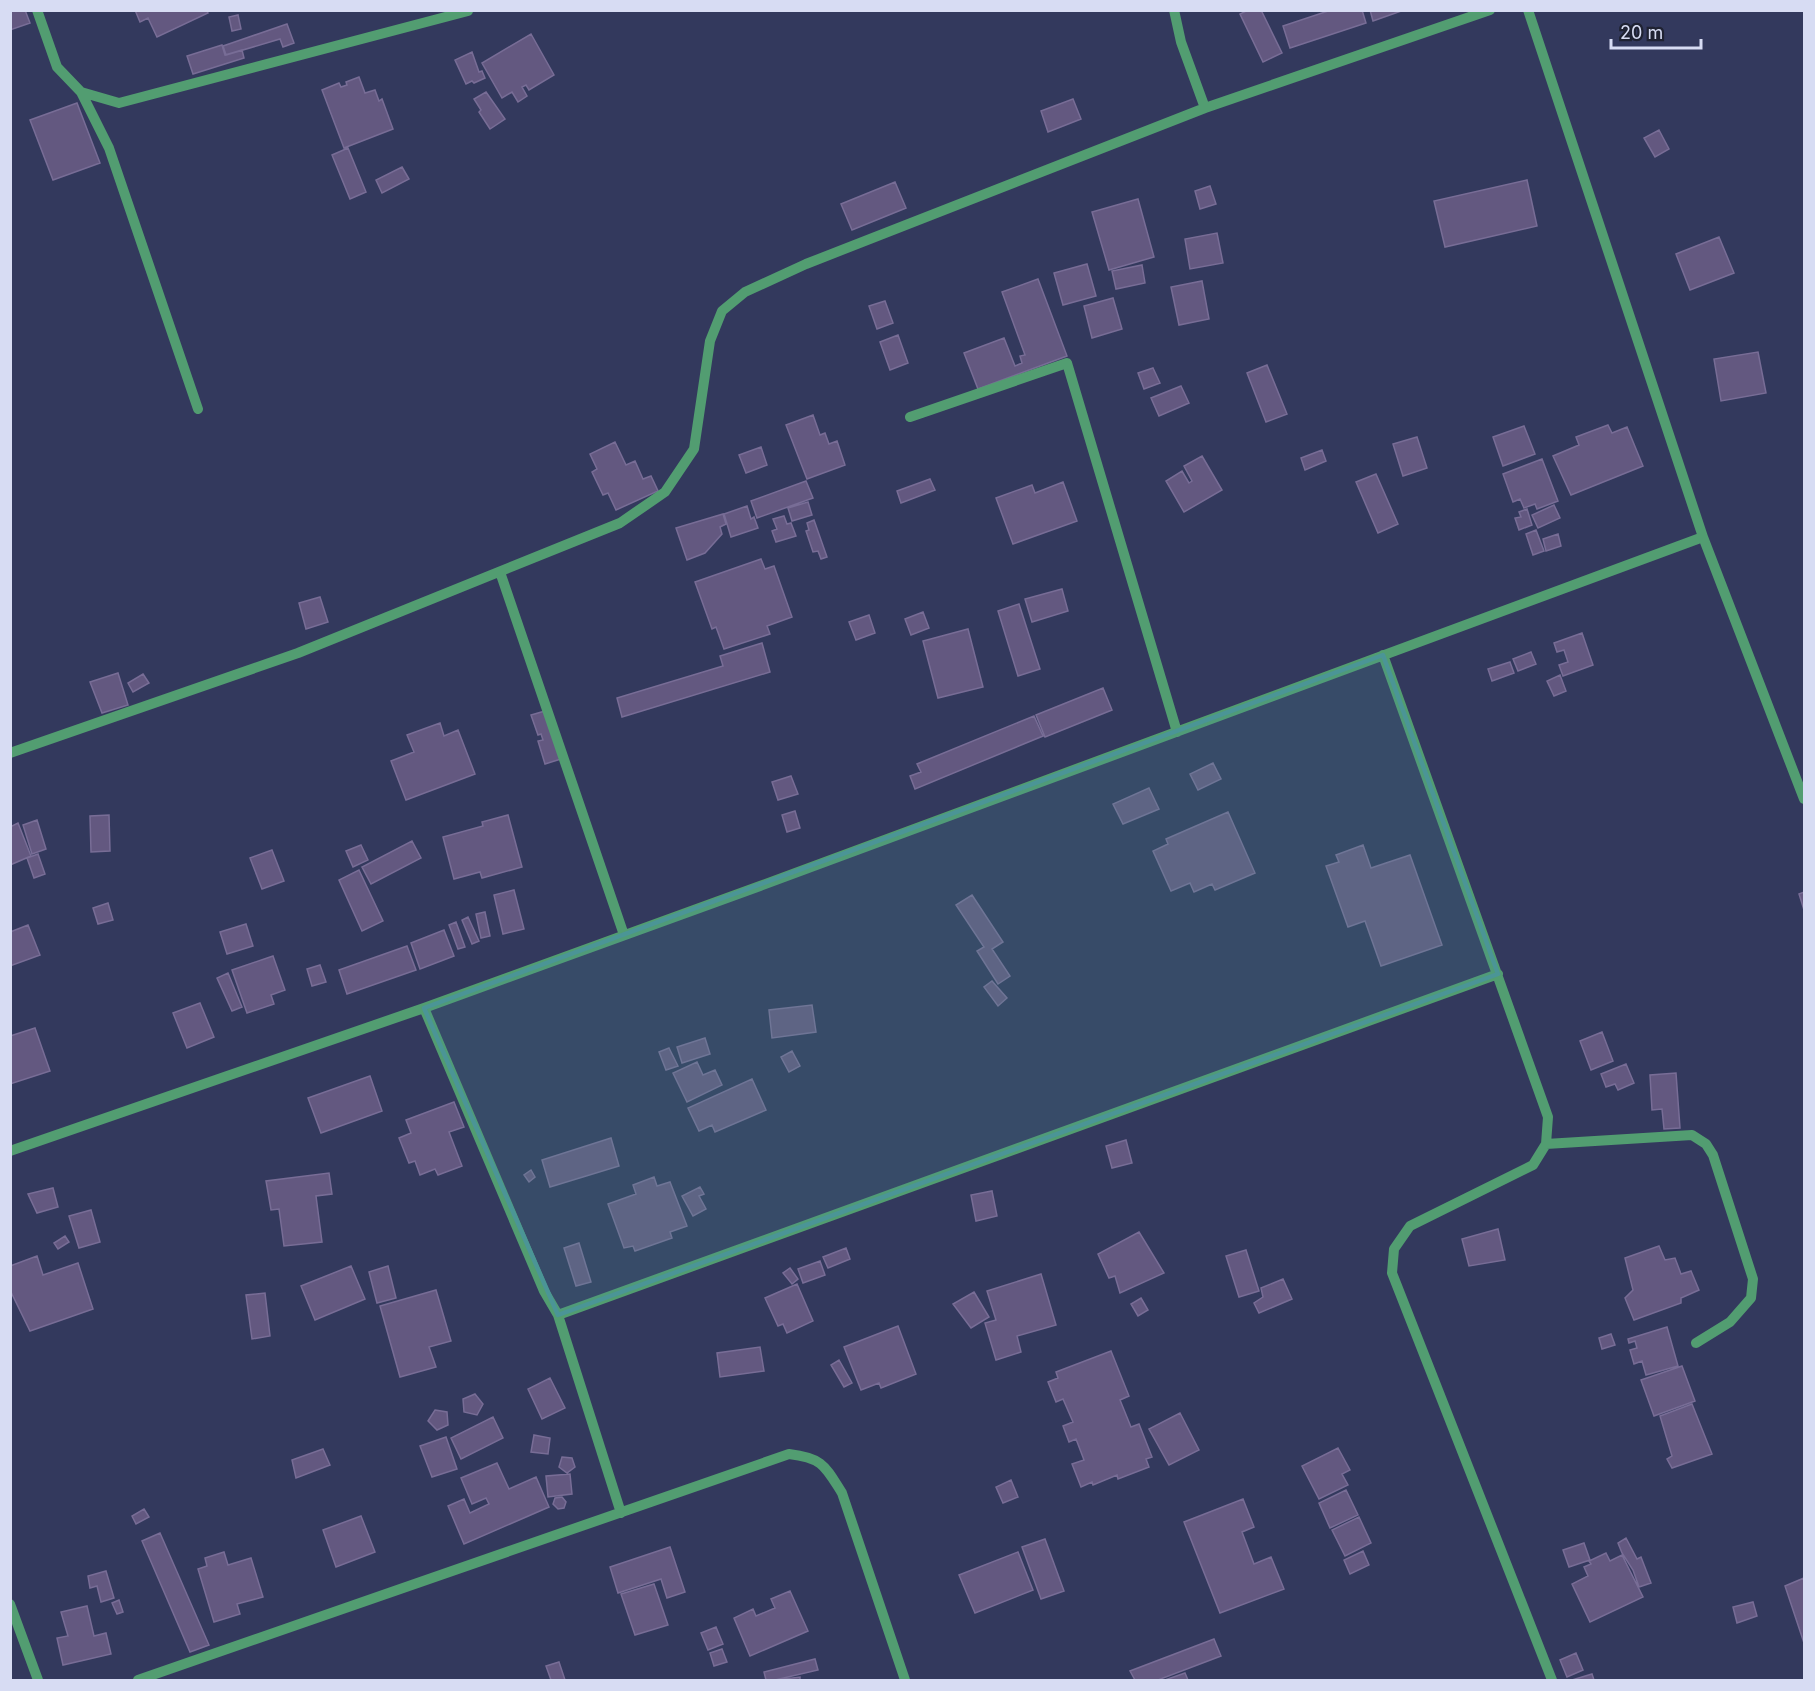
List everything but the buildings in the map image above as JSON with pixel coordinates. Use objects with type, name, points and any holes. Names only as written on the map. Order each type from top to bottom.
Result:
[{"type":"street","points":[[37,10],[57,67],[81,92],[109,148],[198,410]]},
{"type":"street","points":[[1174,10],[1181,42],[1205,108]]},
{"type":"street","points":[[10,753],[298,653],[620,523],[665,492],[694,449],[710,341],[722,311],[745,292],[806,264],[1205,108],[1490,10]]},
{"type":"street","points":[[1528,10],[1703,537],[1804,799]]},
{"type":"street","points":[[81,92],[119,103],[468,11]]},
{"type":"street","points":[[910,417],[1067,363],[1177,732]]},
{"type":"street","points":[[10,1150],[424,1008],[1703,537]]},
{"type":"street","points":[[500,572],[624,935]]},
{"type":"street","points":[[1383,655],[1548,1117],[1546,1144],[1533,1165],[1410,1226],[1394,1250],[1392,1274],[1552,1680]]},
{"type":"street","points":[[558,1315],[1498,974]]},
{"type":"street","points":[[424,1008],[544,1291],[558,1315],[621,1513]]},
{"type":"street","points":[[1546,1144],[1692,1135],[1706,1144],[1713,1155],[1754,1280],[1751,1298],[1730,1322],[1696,1343]]},
{"type":"street","points":[[138,1680],[789,1454],[810,1456],[826,1468],[842,1493],[905,1680]]},
{"type":"street","points":[[10,1604],[38,1680]]},
{"type":"highlighted area","points":[[1383,655],[1498,974],[558,1315],[424,1008]]}]
